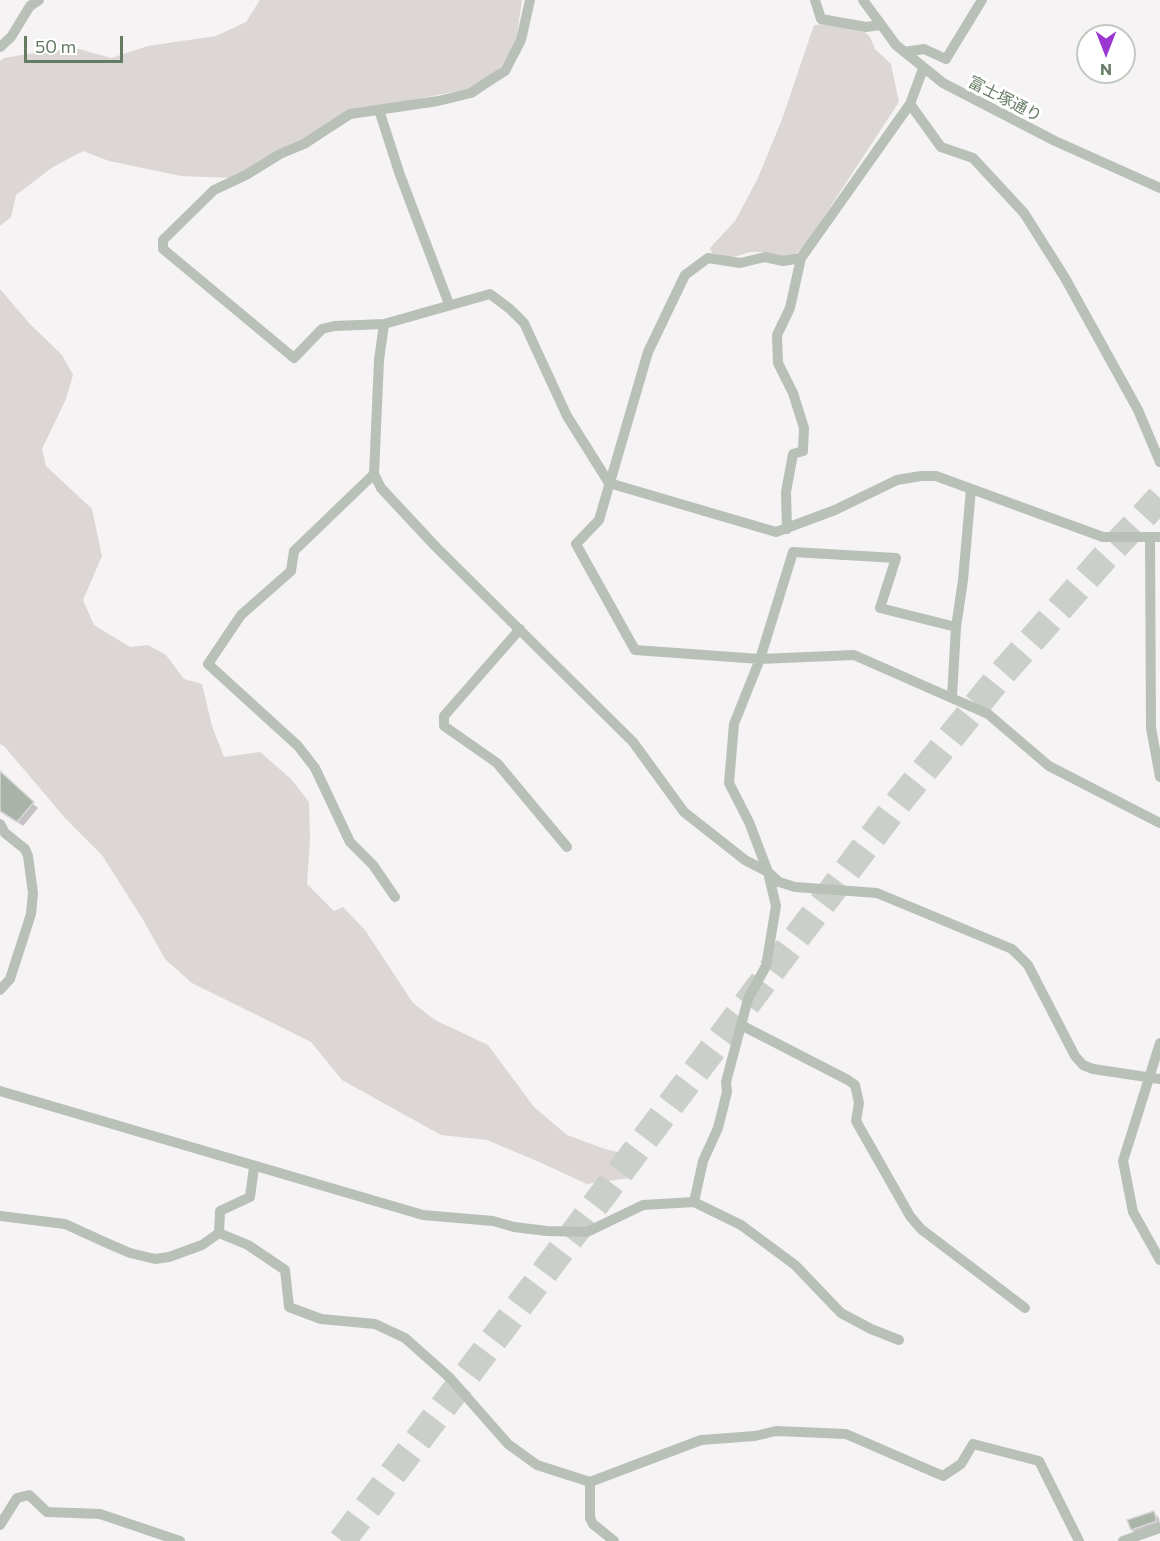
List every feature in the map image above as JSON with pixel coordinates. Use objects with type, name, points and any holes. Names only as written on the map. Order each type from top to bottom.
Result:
[{"type":"street","points":[[0,47],[11,37],[30,6],[39,0]]},
{"type":"street","points":[[530,0],[521,40],[505,71],[471,93],[438,101],[350,114],[304,144],[280,154],[246,175],[214,190],[163,240],[163,249],[294,358],[322,330],[334,326],[384,324],[490,294],[524,323],[567,416],[609,483],[776,532],[835,510],[897,480],[936,476],[1103,537],[1155,537],[1151,728],[1160,777]]},
{"type":"street","points":[[815,0],[821,19],[866,27],[880,25]]},
{"type":"street","name":"富士塚通り","points":[[863,0],[880,25],[904,52],[943,83],[1055,141],[1160,188]]},
{"type":"street","points":[[904,52],[924,49],[946,59],[982,0]]},
{"type":"street","points":[[787,529],[786,492],[793,454],[803,451],[804,428],[793,393],[778,363],[777,335],[789,308],[801,258],[910,104],[924,69]]},
{"type":"street","points":[[910,104],[941,147],[973,158],[1024,213],[1065,278],[1138,410],[1160,462]]},
{"type":"street","points":[[379,110],[400,175],[449,304]]},
{"type":"street","points":[[801,258],[783,261],[765,257],[740,263],[708,258],[685,275],[648,352],[598,520],[576,544],[635,650],[760,658],[854,655],[988,714],[1049,766],[1160,823]]},
{"type":"street","points":[[384,324],[379,360],[374,474],[381,488],[436,547],[633,742],[684,812],[745,860],[768,872],[779,882],[795,887],[877,893],[1012,949],[1028,965],[1075,1056],[1083,1065],[1093,1069],[1160,1079]]},
{"type":"street","points":[[374,474],[294,551],[291,572],[241,615],[208,664],[298,746],[315,768],[350,842],[373,865],[395,897]]},
{"type":"street","points":[[952,698],[956,627],[963,580],[971,489]]},
{"type":"street","points":[[694,1202],[703,1161],[718,1128],[727,1092],[726,1082],[748,999],[766,966],[776,906],[768,872],[729,783],[734,724],[760,658],[793,552],[896,558],[880,608],[956,627]]},
{"type":"street","points":[[520,629],[444,716],[444,726],[497,763],[567,847]]},
{"type":"street","points":[[0,824],[5,834],[25,849],[33,893],[31,914],[10,979],[0,990]]},
{"type":"street","points":[[741,1025],[848,1080],[855,1086],[859,1102],[856,1121],[910,1216],[921,1228],[1025,1308]]},
{"type":"street","points":[[1160,1043],[1123,1161],[1133,1212],[1160,1260]]},
{"type":"street","points":[[0,1091],[423,1215],[493,1221],[514,1227],[547,1231],[587,1232],[643,1205],[694,1202],[741,1226],[795,1264],[841,1313],[871,1329],[899,1340]]},
{"type":"street","points":[[219,1233],[220,1211],[250,1197],[254,1167]]},
{"type":"street","points":[[0,1216],[65,1224],[120,1248],[155,1259],[169,1257],[202,1245],[219,1233]]},
{"type":"street","points":[[219,1233],[248,1245],[285,1270],[289,1307],[321,1318],[375,1324],[405,1338],[450,1378],[508,1444],[537,1465],[590,1482],[701,1440],[755,1436],[776,1431],[846,1434],[944,1476],[961,1464],[973,1444],[1039,1461],[1079,1541]]},
{"type":"street","points":[[590,1482],[590,1518],[593,1524],[614,1541]]},
{"type":"street","points":[[0,1525],[17,1498],[29,1495],[47,1512],[100,1514],[180,1541]]},
{"type":"street","points":[[1123,1541],[1160,1528]]},
{"type":"shaded area","points":[[260,0],[522,0],[516,41],[499,70],[468,89],[387,105],[362,107],[231,178],[181,176],[109,161],[83,151],[53,167],[16,195],[11,217],[0,226],[0,61],[4,58],[39,52],[79,49],[111,58],[148,46],[216,36],[246,22]]},
{"type":"shaded area","points":[[824,24],[865,32],[870,37],[875,49],[891,64],[899,102],[802,250],[788,258],[765,252],[750,252],[730,258],[712,253],[710,248],[735,221],[757,180],[781,122],[814,25]]},
{"type":"shaded area","points":[[0,289],[30,324],[62,355],[73,375],[66,399],[42,449],[46,466],[92,509],[102,556],[83,600],[94,625],[130,647],[148,645],[166,655],[184,679],[202,684],[212,726],[224,757],[260,752],[291,779],[309,802],[310,840],[307,884],[334,911],[343,907],[365,930],[413,1003],[435,1020],[488,1045],[534,1107],[567,1135],[622,1153],[630,1178],[587,1184],[487,1140],[441,1135],[342,1080],[311,1042],[192,983],[165,959],[102,855],[65,818],[0,744]]},
{"type":"building","points":[[0,771],[34,802],[17,822],[0,811]]},
{"type":"building","points":[[1154,1511],[1157,1521],[1131,1530],[1127,1520]]},
{"type":"tunnel","points":[[342,1541],[898,803],[1000,676],[1160,498]]}]
